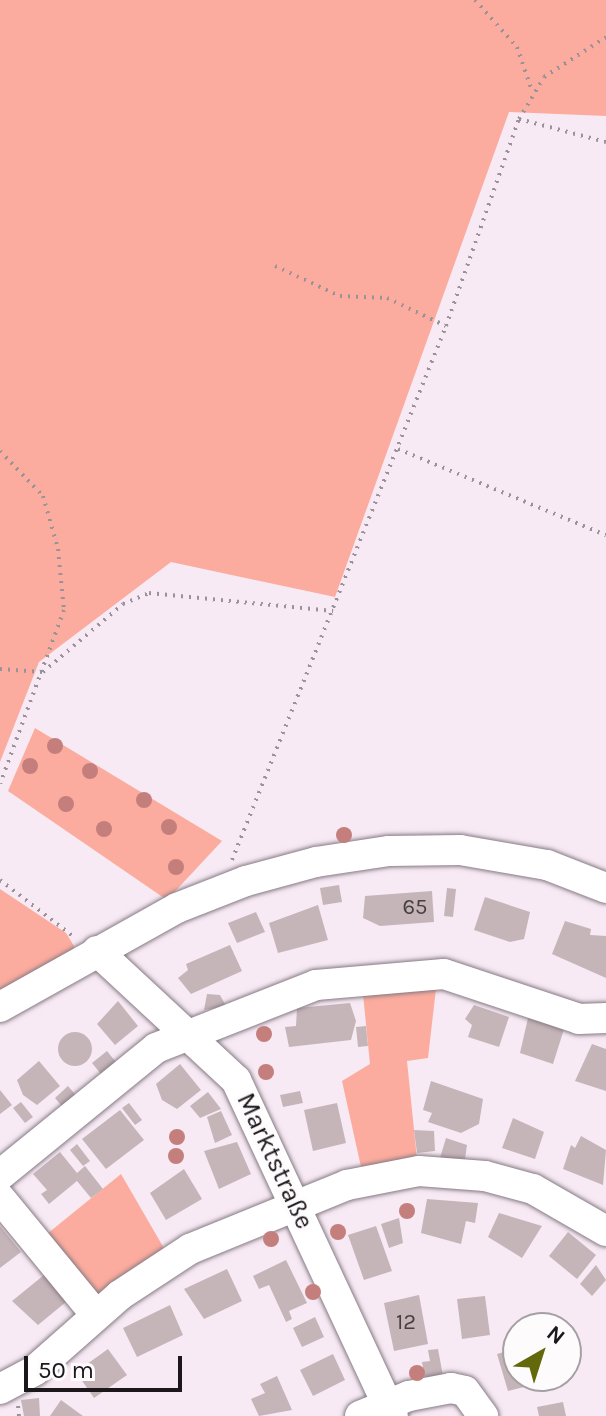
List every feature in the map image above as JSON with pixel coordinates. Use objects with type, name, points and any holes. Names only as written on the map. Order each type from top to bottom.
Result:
[{"type":"street","points":[[0,1007],[96,952],[219,891],[316,862],[423,849],[529,860],[606,888]]},
{"type":"street","name":"Marktstraße","points":[[96,952],[189,1033],[236,1080],[297,1201],[390,1410]]},
{"type":"street","points":[[0,1175],[156,1048],[316,985],[416,973],[454,976],[579,1019],[606,1018]]},
{"type":"street","points":[[0,1389],[35,1370],[96,1315],[190,1249],[297,1201],[397,1173],[463,1172],[533,1189],[606,1231]]},
{"type":"street","points":[[0,1198],[96,1315]]},
{"type":"street","points":[[360,1416],[390,1410],[451,1388],[465,1391],[483,1416]]},
{"type":"path","points":[[475,0],[517,47],[532,91]]},
{"type":"path","points":[[219,891],[446,326],[519,119],[532,91],[544,77],[606,37]]},
{"type":"path","points":[[519,119],[606,142]]},
{"type":"path","points":[[275,266],[340,296],[387,298],[446,326]]},
{"type":"path","points":[[398,449],[606,535]]},
{"type":"path","points":[[0,451],[43,496],[58,549],[64,610],[0,784]]},
{"type":"path","points":[[0,669],[43,672],[123,604],[149,593],[333,611]]},
{"type":"path","points":[[0,880],[96,952]]},
{"type":"shaded area","points":[[0,0],[606,0],[606,116],[509,112],[335,597],[171,562],[39,662],[0,762]]},
{"type":"shaded area","points":[[35,728],[222,841],[167,900],[8,791]]},
{"type":"shaded area","points":[[0,889],[66,933],[74,946],[73,952],[0,996]]},
{"type":"shaded area","points":[[437,980],[428,1058],[407,1061],[417,1159],[361,1167],[342,1081],[370,1064],[362,984]]},
{"type":"shaded area","points":[[121,1174],[165,1250],[95,1299],[42,1238]]},
{"type":"building","points":[[339,885],[342,902],[323,905],[320,888]]},
{"type":"building","points":[[447,888],[456,889],[453,917],[444,916]]},
{"type":"building","points":[[432,891],[434,922],[380,926],[363,918],[365,896]]},
{"type":"building","points":[[485,897],[530,912],[524,939],[510,942],[474,930]]},
{"type":"building","points":[[318,905],[328,940],[278,953],[269,923]]},
{"type":"building","points":[[256,912],[265,932],[237,943],[228,923]]},
{"type":"building","points":[[565,921],[591,929],[590,935],[606,936],[606,978],[552,954]]},
{"type":"building","points":[[230,945],[242,971],[191,994],[178,978],[188,970],[186,964]]},
{"type":"building","points":[[207,994],[220,995],[226,1006],[204,1010]]},
{"type":"building","points":[[118,1001],[138,1026],[115,1045],[97,1024]]},
{"type":"building","points":[[350,1003],[356,1021],[351,1040],[289,1047],[285,1027],[296,1026],[297,1008]]},
{"type":"building","points":[[474,1005],[509,1017],[499,1047],[468,1037],[472,1025],[465,1019]]},
{"type":"building","points":[[528,1018],[564,1029],[553,1064],[520,1053]]},
{"type":"building","points":[[366,1026],[368,1046],[358,1047],[356,1027]]},
{"type":"building","points":[[75,1032],[87,1037],[92,1049],[87,1061],[75,1066],[63,1061],[58,1049],[63,1037]]},
{"type":"building","points":[[592,1044],[606,1049],[606,1091],[575,1081]]},
{"type":"building","points":[[107,1051],[120,1067],[105,1079],[92,1063]]},
{"type":"building","points":[[39,1061],[60,1086],[37,1105],[23,1095],[17,1080]]},
{"type":"building","points":[[180,1064],[201,1090],[177,1109],[162,1100],[156,1084]]},
{"type":"building","points":[[431,1081],[483,1099],[479,1124],[461,1133],[428,1122],[432,1113],[423,1110]]},
{"type":"building","points":[[68,1086],[79,1099],[65,1110],[55,1098]]},
{"type":"building","points":[[0,1090],[12,1105],[0,1114]]},
{"type":"building","points":[[300,1091],[303,1103],[283,1107],[280,1095]]},
{"type":"building","points":[[208,1092],[221,1109],[200,1118],[190,1106]]},
{"type":"building","points":[[21,1102],[33,1117],[25,1123],[13,1108]]},
{"type":"building","points":[[129,1103],[142,1120],[135,1125],[122,1108]]},
{"type":"building","points":[[337,1103],[346,1143],[313,1151],[304,1110]]},
{"type":"building","points":[[120,1110],[144,1140],[106,1169],[82,1139]]},
{"type":"building","points":[[221,1111],[232,1135],[215,1143],[207,1117]]},
{"type":"building","points":[[513,1118],[544,1132],[535,1159],[502,1148]]},
{"type":"building","points":[[414,1130],[434,1131],[435,1151],[417,1153]]},
{"type":"building","points":[[581,1136],[606,1150],[603,1185],[563,1169],[571,1145],[575,1148]]},
{"type":"building","points":[[446,1138],[467,1145],[465,1159],[440,1158]]},
{"type":"building","points":[[237,1142],[251,1174],[219,1189],[204,1151]]},
{"type":"building","points":[[77,1144],[90,1161],[83,1166],[70,1150]]},
{"type":"building","points":[[60,1152],[77,1173],[85,1166],[103,1189],[91,1198],[77,1181],[49,1204],[41,1194],[47,1190],[33,1174]]},
{"type":"building","points":[[184,1169],[202,1199],[166,1220],[150,1193]]},
{"type":"building","points":[[427,1199],[478,1203],[475,1223],[466,1221],[461,1244],[421,1233]]},
{"type":"building","points":[[499,1213],[542,1226],[522,1258],[488,1237]]},
{"type":"building","points":[[399,1218],[403,1243],[389,1248],[381,1224]]},
{"type":"building","points":[[0,1226],[21,1252],[0,1268]]},
{"type":"building","points":[[376,1226],[392,1271],[364,1280],[348,1235]]},
{"type":"building","points":[[568,1232],[596,1255],[577,1279],[549,1256]]},
{"type":"building","points":[[286,1260],[307,1303],[289,1311],[292,1319],[286,1322],[269,1285],[259,1289],[253,1276]]},
{"type":"building","points":[[596,1265],[606,1280],[592,1296],[580,1284]]},
{"type":"building","points":[[227,1269],[242,1301],[204,1319],[184,1289]]},
{"type":"building","points":[[44,1275],[66,1302],[38,1325],[12,1301]]},
{"type":"building","points":[[419,1295],[428,1344],[394,1351],[384,1303]]},
{"type":"building","points":[[485,1296],[490,1335],[462,1339],[457,1299]]},
{"type":"building","points":[[170,1305],[183,1335],[137,1357],[123,1328]]},
{"type":"building","points":[[315,1317],[324,1337],[302,1347],[293,1328]]},
{"type":"building","points":[[108,1349],[127,1375],[94,1398],[76,1372]]},
{"type":"building","points":[[438,1349],[443,1376],[425,1379],[422,1362],[430,1361],[428,1350]]},
{"type":"building","points":[[502,1353],[502,1371],[497,1354]]},
{"type":"building","points":[[333,1354],[345,1380],[313,1396],[300,1370]]},
{"type":"building","points":[[277,1376],[292,1410],[259,1416],[251,1399],[265,1393],[260,1384]]},
{"type":"building","points":[[39,1398],[40,1416],[24,1416],[21,1400]]},
{"type":"building","points":[[61,1400],[83,1416],[50,1416]]},
{"type":"building","points":[[563,1402],[566,1416],[539,1416],[537,1407]]}]
